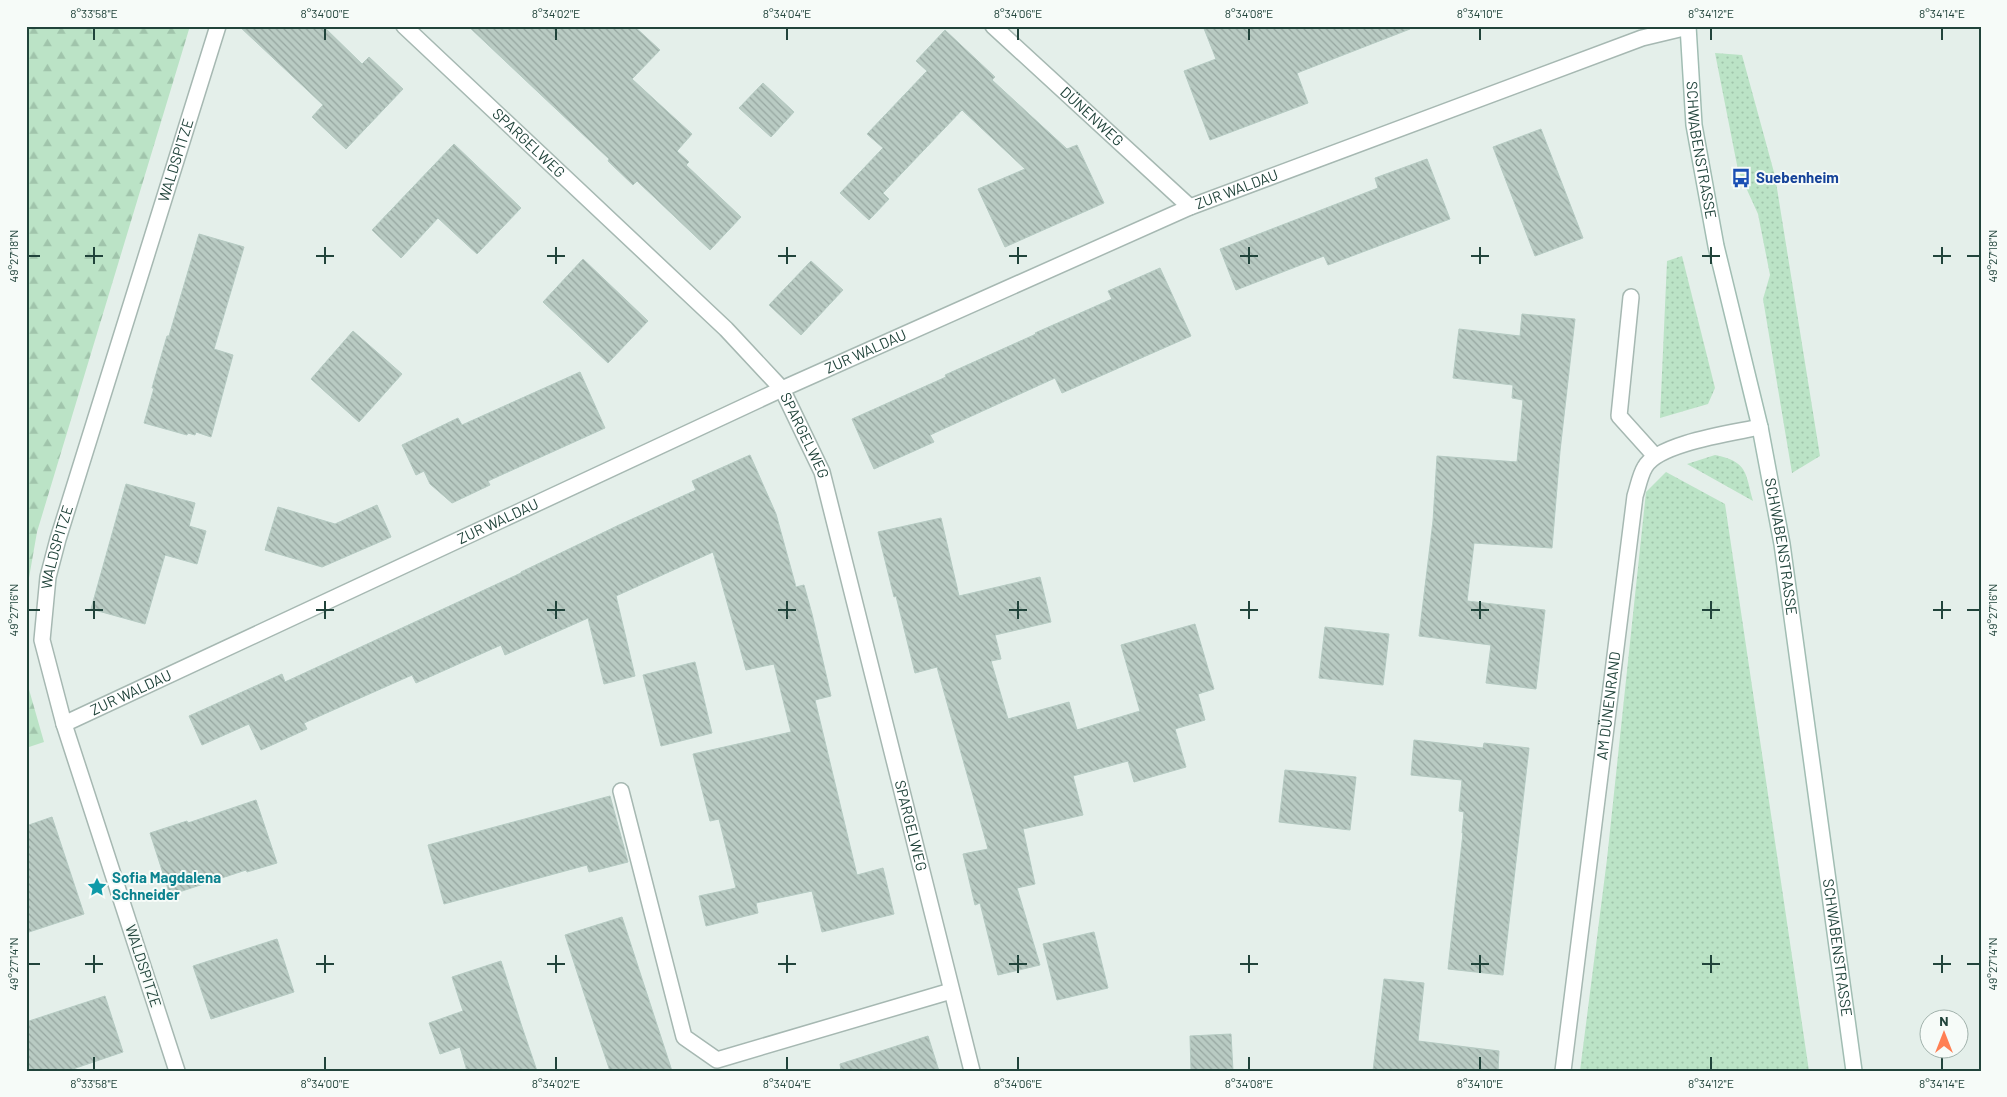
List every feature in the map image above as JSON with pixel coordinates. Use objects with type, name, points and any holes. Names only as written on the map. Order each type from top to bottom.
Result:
[{"type":"street","name":"WALDSPITZE","points":[[177,1071],[64,724],[42,640],[48,577],[218,26]]},
{"type":"street","name":"SPARGELWEG","points":[[404,26],[726,329],[782,389],[822,472],[972,1071]]},
{"type":"street","name":"DÜNENWEG","points":[[993,26],[1190,207]]},
{"type":"street","name":"ZUR WALDAU","points":[[64,724],[782,389],[1190,207],[1637,32],[1688,27]]},
{"type":"street","name":"SCHWABENSTRASSE","points":[[1688,27],[1696,134],[1716,246],[1760,426],[1782,544],[1854,1071]]},
{"type":"street","points":[[1632,297],[1619,416],[1655,456],[1681,444],[1760,426]]},
{"type":"street","name":"AM DÜNENRAND","points":[[1563,1071],[1635,496],[1645,466],[1655,456]]},
{"type":"street","points":[[621,791],[684,1037],[717,1060],[951,991]]},
{"type":"green space","points":[[26,26],[190,26],[37,532],[26,595]]},
{"type":"green space","points":[[1715,53],[1742,55],[1775,176],[1820,456],[1792,473],[1763,299],[1770,275],[1758,214],[1738,170]]},
{"type":"green space","points":[[1682,256],[1715,388],[1708,404],[1660,418],[1667,261]]},
{"type":"green space","points":[[1715,455],[1734,461],[1739,465],[1746,476],[1753,501],[1687,464]]},
{"type":"green space","points":[[1666,472],[1725,504],[1809,1071],[1580,1071],[1607,859],[1646,492]]},
{"type":"green space","points":[[26,679],[44,742],[26,748]]},
{"type":"building","points":[[239,26],[323,26],[362,64],[369,57],[403,89],[346,149],[312,117],[323,105]]},
{"type":"building","points":[[468,26],[634,26],[660,50],[632,79],[692,134],[677,151],[689,162],[686,165],[741,217],[710,250],[637,181],[633,185],[608,161],[609,159]]},
{"type":"building","points":[[1203,26],[1410,26],[1410,29],[1297,73],[1308,103],[1210,140],[1184,71],[1216,59]]},
{"type":"building","points":[[945,30],[995,77],[992,80],[1067,149],[1077,145],[1104,203],[1005,247],[978,189],[1025,169],[962,110],[883,193],[889,199],[869,220],[840,193],[883,148],[867,134],[927,71],[916,61]]},
{"type":"building","points":[[763,83],[794,112],[771,137],[739,108]]},
{"type":"building","points":[[1541,129],[1583,238],[1535,256],[1493,147]]},
{"type":"building","points":[[454,144],[521,208],[477,254],[438,218],[401,258],[372,230]]},
{"type":"building","points":[[1427,159],[1450,219],[1328,265],[1324,256],[1236,290],[1220,249],[1378,188],[1375,178]]},
{"type":"building","points":[[199,234],[244,247],[214,349],[233,355],[211,437],[196,432],[195,435],[188,433],[187,435],[144,423],[167,336],[169,336]]},
{"type":"building","points":[[583,259],[648,321],[608,363],[543,302]]},
{"type":"building","points":[[811,261],[843,290],[801,335],[769,305]]},
{"type":"building","points":[[1160,268],[1191,336],[1062,393],[1055,378],[930,435],[934,442],[874,469],[852,419],[1112,299],[1108,291]]},
{"type":"building","points":[[1522,314],[1575,319],[1560,451],[1552,548],[1474,543],[1467,601],[1545,610],[1536,689],[1486,683],[1491,645],[1419,636],[1433,521],[1437,456],[1517,462],[1523,400],[1512,398],[1513,385],[1453,378],[1459,329],[1520,336]]},
{"type":"building","points":[[353,331],[402,374],[359,422],[311,379]]},
{"type":"building","points":[[580,372],[605,428],[488,481],[490,485],[452,503],[430,484],[424,471],[416,475],[402,445],[458,418],[462,425]]},
{"type":"building","points":[[750,455],[776,514],[796,587],[804,585],[812,614],[831,696],[815,700],[857,875],[883,868],[894,914],[822,932],[812,891],[756,903],[758,913],[706,926],[699,896],[736,888],[719,819],[710,821],[693,754],[791,732],[774,664],[746,670],[713,552],[616,596],[635,676],[604,684],[588,618],[505,655],[501,645],[416,683],[412,675],[304,723],[307,729],[261,750],[249,724],[202,745],[189,716],[282,674],[285,682],[521,573],[696,490],[692,481]]},
{"type":"building","points":[[126,484],[195,503],[189,526],[206,531],[197,564],[165,555],[145,624],[91,609]]},
{"type":"building","points":[[377,505],[391,537],[322,567],[265,550],[278,507],[335,524]]},
{"type":"building","points":[[941,518],[959,596],[1040,577],[1051,622],[995,635],[1001,659],[991,661],[1008,719],[1069,702],[1077,730],[1140,711],[1121,645],[1195,624],[1214,689],[1198,694],[1205,720],[1175,729],[1186,767],[1134,782],[1128,761],[1073,776],[1083,815],[1023,829],[1035,884],[1017,888],[1040,965],[998,975],[980,903],[975,905],[963,854],[988,849],[937,667],[915,673],[878,532]]},
{"type":"building","points":[[1325,627],[1389,634],[1383,685],[1319,678]]},
{"type":"building","points":[[695,662],[712,733],[661,746],[643,675]]},
{"type":"building","points":[[1414,740],[1483,748],[1484,743],[1529,748],[1503,975],[1448,969],[1463,833],[1464,812],[1459,811],[1462,780],[1411,775]]},
{"type":"building","points":[[1285,770],[1356,777],[1350,830],[1279,822]]},
{"type":"building","points":[[610,796],[628,862],[589,872],[587,865],[444,904],[428,845]]},
{"type":"building","points":[[256,800],[277,863],[247,872],[246,870],[170,895],[150,833],[187,821],[188,823]]},
{"type":"building","points":[[52,817],[84,914],[26,933],[26,826]]},
{"type":"building","points":[[622,917],[672,1071],[610,1071],[565,935]]},
{"type":"building","points":[[1094,932],[1108,988],[1057,1000],[1043,944]]},
{"type":"building","points":[[277,939],[294,992],[211,1019],[193,966]]},
{"type":"building","points":[[501,961],[537,1071],[467,1071],[460,1047],[440,1054],[429,1023],[463,1011],[452,977]]},
{"type":"building","points":[[1384,979],[1424,983],[1418,1041],[1499,1051],[1498,1071],[1373,1071]]},
{"type":"building","points":[[105,996],[123,1052],[67,1071],[26,1071],[26,1022]]},
{"type":"building","points":[[1231,1034],[1233,1071],[1191,1071],[1190,1036]]},
{"type":"building","points":[[928,1036],[939,1071],[841,1071],[840,1064]]},
{"type":"place","name":"Suebenheim","points":[[1741,178]]},
{"type":"place","name":"Sofia Magdalena Schneider","points":[[97,887]]}]
